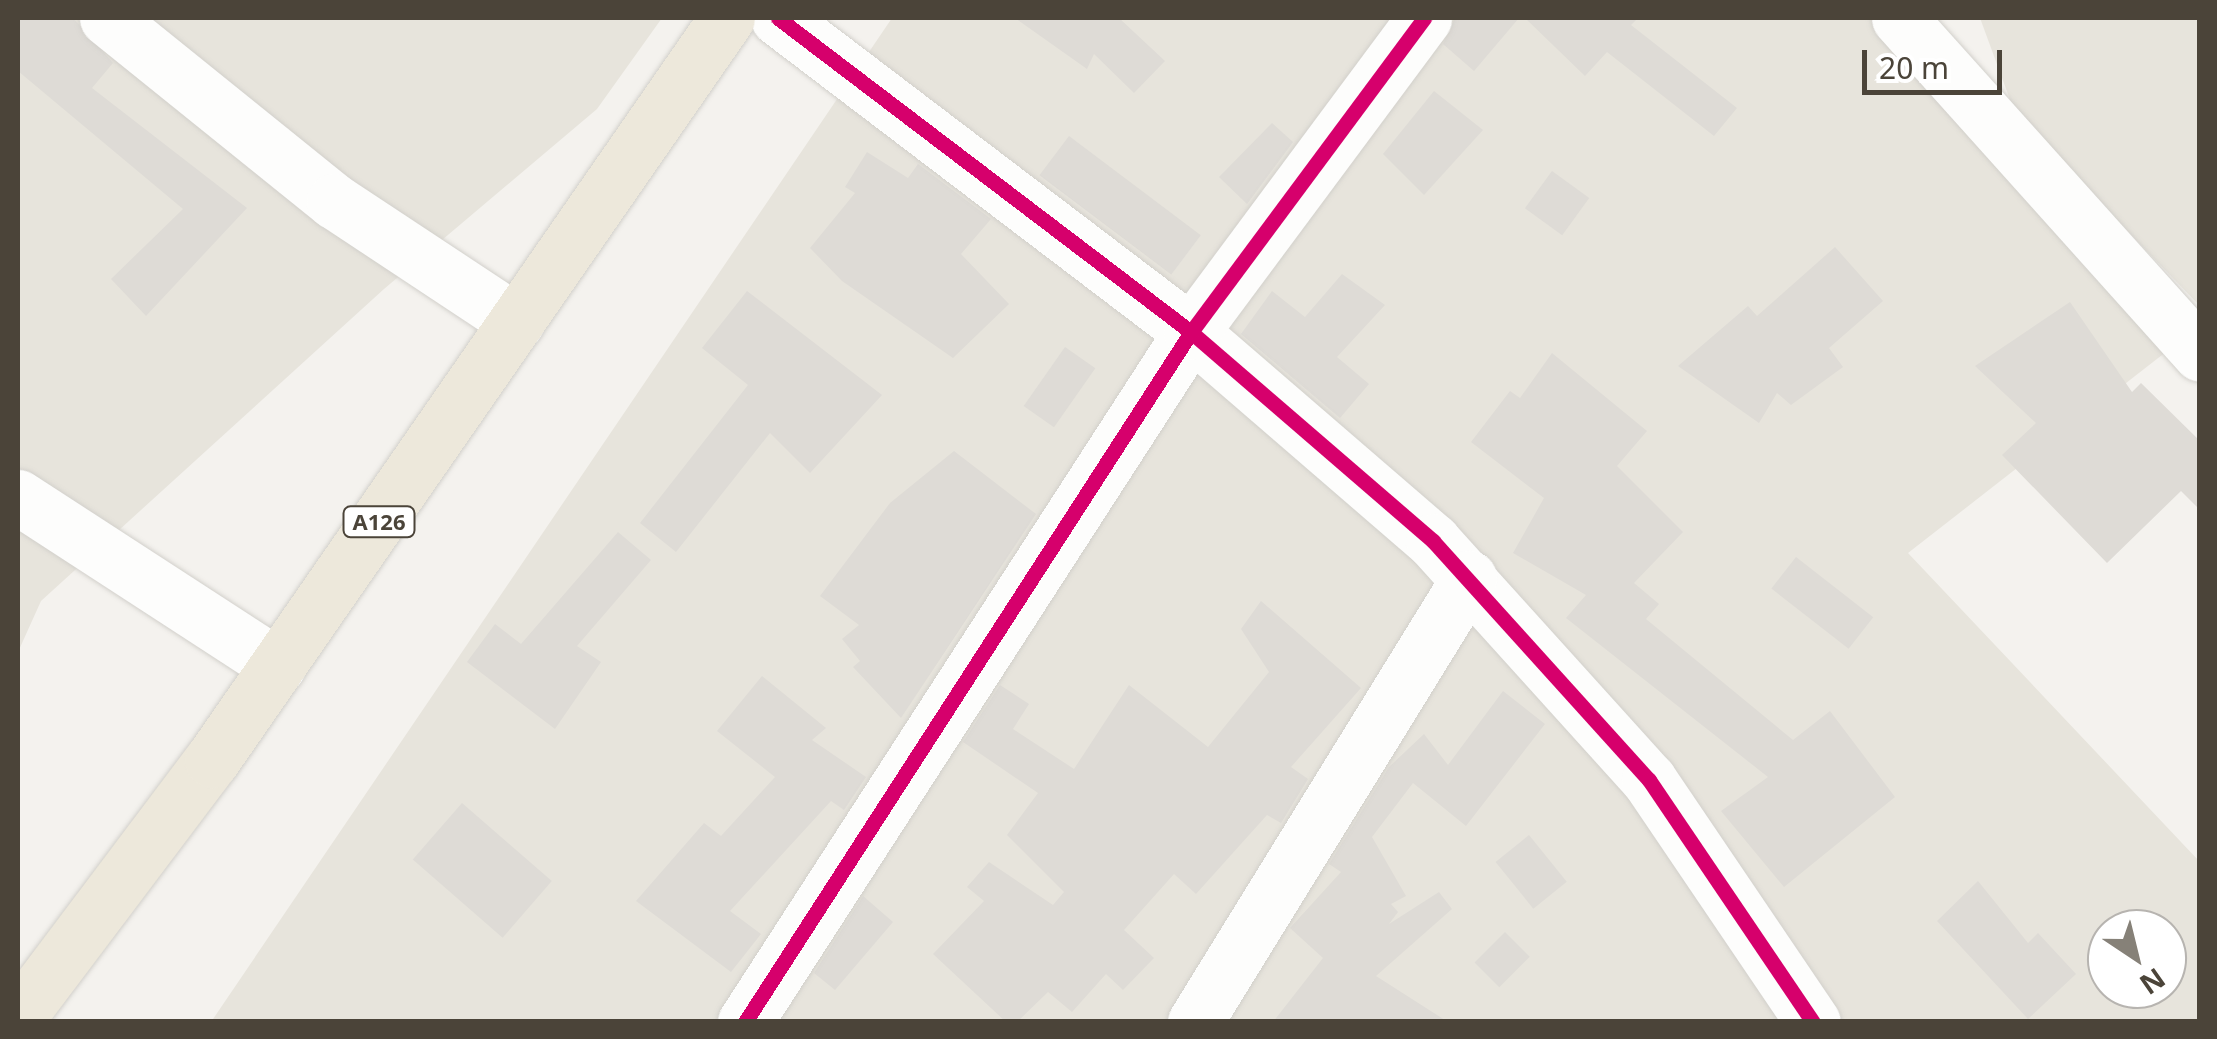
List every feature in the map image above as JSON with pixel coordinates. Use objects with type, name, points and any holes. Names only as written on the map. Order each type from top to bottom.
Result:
[{"type":"highway","name":"A126","points":[[18,1017],[278,666],[727,18]]},
{"type":"street","points":[[108,18],[334,201],[517,322]]},
{"type":"street","points":[[778,18],[1191,332],[1469,578],[1649,780],[1813,1022]]},
{"type":"street","points":[[745,1022],[1191,332],[1424,18]]},
{"type":"street","points":[[1898,18],[2200,354]]},
{"type":"street","points":[[18,497],[278,666]]},
{"type":"street","points":[[1195,1022],[1469,578]]},
{"type":"shaded area","points":[[18,18],[662,18],[597,109],[384,289],[41,601],[18,652]]},
{"type":"shaded area","points":[[892,18],[1916,18],[2180,341],[1908,553],[2199,861],[2199,1021],[211,1022]]},
{"type":"shaded area","points":[[1980,18],[2199,18],[2199,305],[2016,116]]},
{"type":"building","points":[[18,18],[73,18],[113,63],[92,88],[247,208],[146,316],[111,279],[183,209],[18,71]]},
{"type":"building","points":[[1015,18],[1119,18],[1165,61],[1134,93],[1094,54],[1087,69]]},
{"type":"building","points":[[1455,18],[1519,18],[1474,71],[1443,44]]},
{"type":"building","points":[[1525,18],[1638,18],[1631,25],[1737,108],[1714,136],[1607,52],[1585,76]]},
{"type":"building","points":[[1434,91],[1483,130],[1424,195],[1383,154]]},
{"type":"building","points":[[1272,123],[1293,142],[1247,204],[1219,177]]},
{"type":"building","points":[[1069,136],[1201,235],[1171,274],[1040,175]]},
{"type":"building","points":[[867,152],[908,178],[918,164],[991,219],[961,254],[1009,304],[953,358],[842,281],[810,248],[855,193],[845,187]]},
{"type":"building","points":[[1552,171],[1589,198],[1562,235],[1525,208]]},
{"type":"building","points":[[1835,247],[1883,301],[1829,348],[1843,367],[1791,405],[1777,393],[1759,423],[1678,366],[1748,306],[1757,316]]},
{"type":"building","points":[[1342,274],[1385,305],[1337,357],[1369,384],[1340,418],[1241,334],[1272,291],[1305,317]]},
{"type":"building","points":[[747,291],[882,395],[810,473],[770,433],[676,552],[640,523],[748,385],[702,348]]},
{"type":"building","points":[[2070,302],[2132,392],[2141,383],[2200,441],[2200,510],[2181,491],[2107,563],[2002,455],[2036,423],[1975,366]]},
{"type":"building","points":[[1065,347],[1095,368],[1054,427],[1024,406]]},
{"type":"building","points":[[1552,353],[1647,431],[1617,466],[1683,532],[1634,583],[1659,604],[1646,619],[1793,740],[1830,711],[1895,797],[1784,887],[1721,811],[1768,777],[1566,618],[1586,595],[1513,553],[1544,498],[1471,442],[1510,391],[1520,398]]},
{"type":"building","points":[[954,451],[1036,514],[901,718],[853,667],[860,661],[842,639],[859,625],[820,596],[890,503]]},
{"type":"building","points":[[618,532],[651,560],[577,646],[601,662],[555,729],[467,662],[495,624],[521,644]]},
{"type":"building","points":[[1796,557],[1873,617],[1849,649],[1771,589]]},
{"type":"building","points":[[1261,601],[1361,688],[1291,767],[1308,779],[1281,823],[1267,815],[1196,894],[1174,874],[1124,930],[1154,958],[1123,990],[1106,974],[1072,1012],[1048,992],[1017,1022],[1006,1022],[933,954],[984,901],[967,887],[989,862],[1053,905],[1064,892],[1007,835],[1038,793],[963,742],[1000,685],[1029,704],[1013,729],[1074,769],[1129,685],[1208,747],[1269,672],[1241,629]]},
{"type":"building","points":[[762,676],[826,728],[812,740],[866,777],[844,810],[831,801],[730,911],[761,934],[731,972],[636,901],[704,823],[721,836],[775,777],[717,731]]},
{"type":"building","points":[[1503,691],[1545,724],[1466,826],[1413,783],[1372,837],[1406,896],[1391,904],[1398,912],[1389,924],[1439,892],[1452,909],[1376,976],[1448,1022],[1273,1022],[1323,958],[1290,928],[1341,872],[1329,864],[1389,767],[1424,734],[1448,765]]},
{"type":"building","points":[[462,803],[552,881],[503,938],[413,860]]},
{"type":"building","points":[[1529,835],[1567,882],[1533,909],[1496,862]]},
{"type":"building","points":[[1978,881],[2028,943],[2038,933],[2076,974],[2028,1019],[1937,921]]},
{"type":"building","points":[[863,896],[893,922],[835,990],[814,973]]},
{"type":"building","points":[[1505,932],[1530,957],[1499,987],[1475,962]]},
{"type":"cycle path","points":[[778,18],[1191,332],[1433,541],[1649,780],[1813,1022]]},
{"type":"cycle path","points":[[745,1022],[1191,332],[1424,18]]}]
